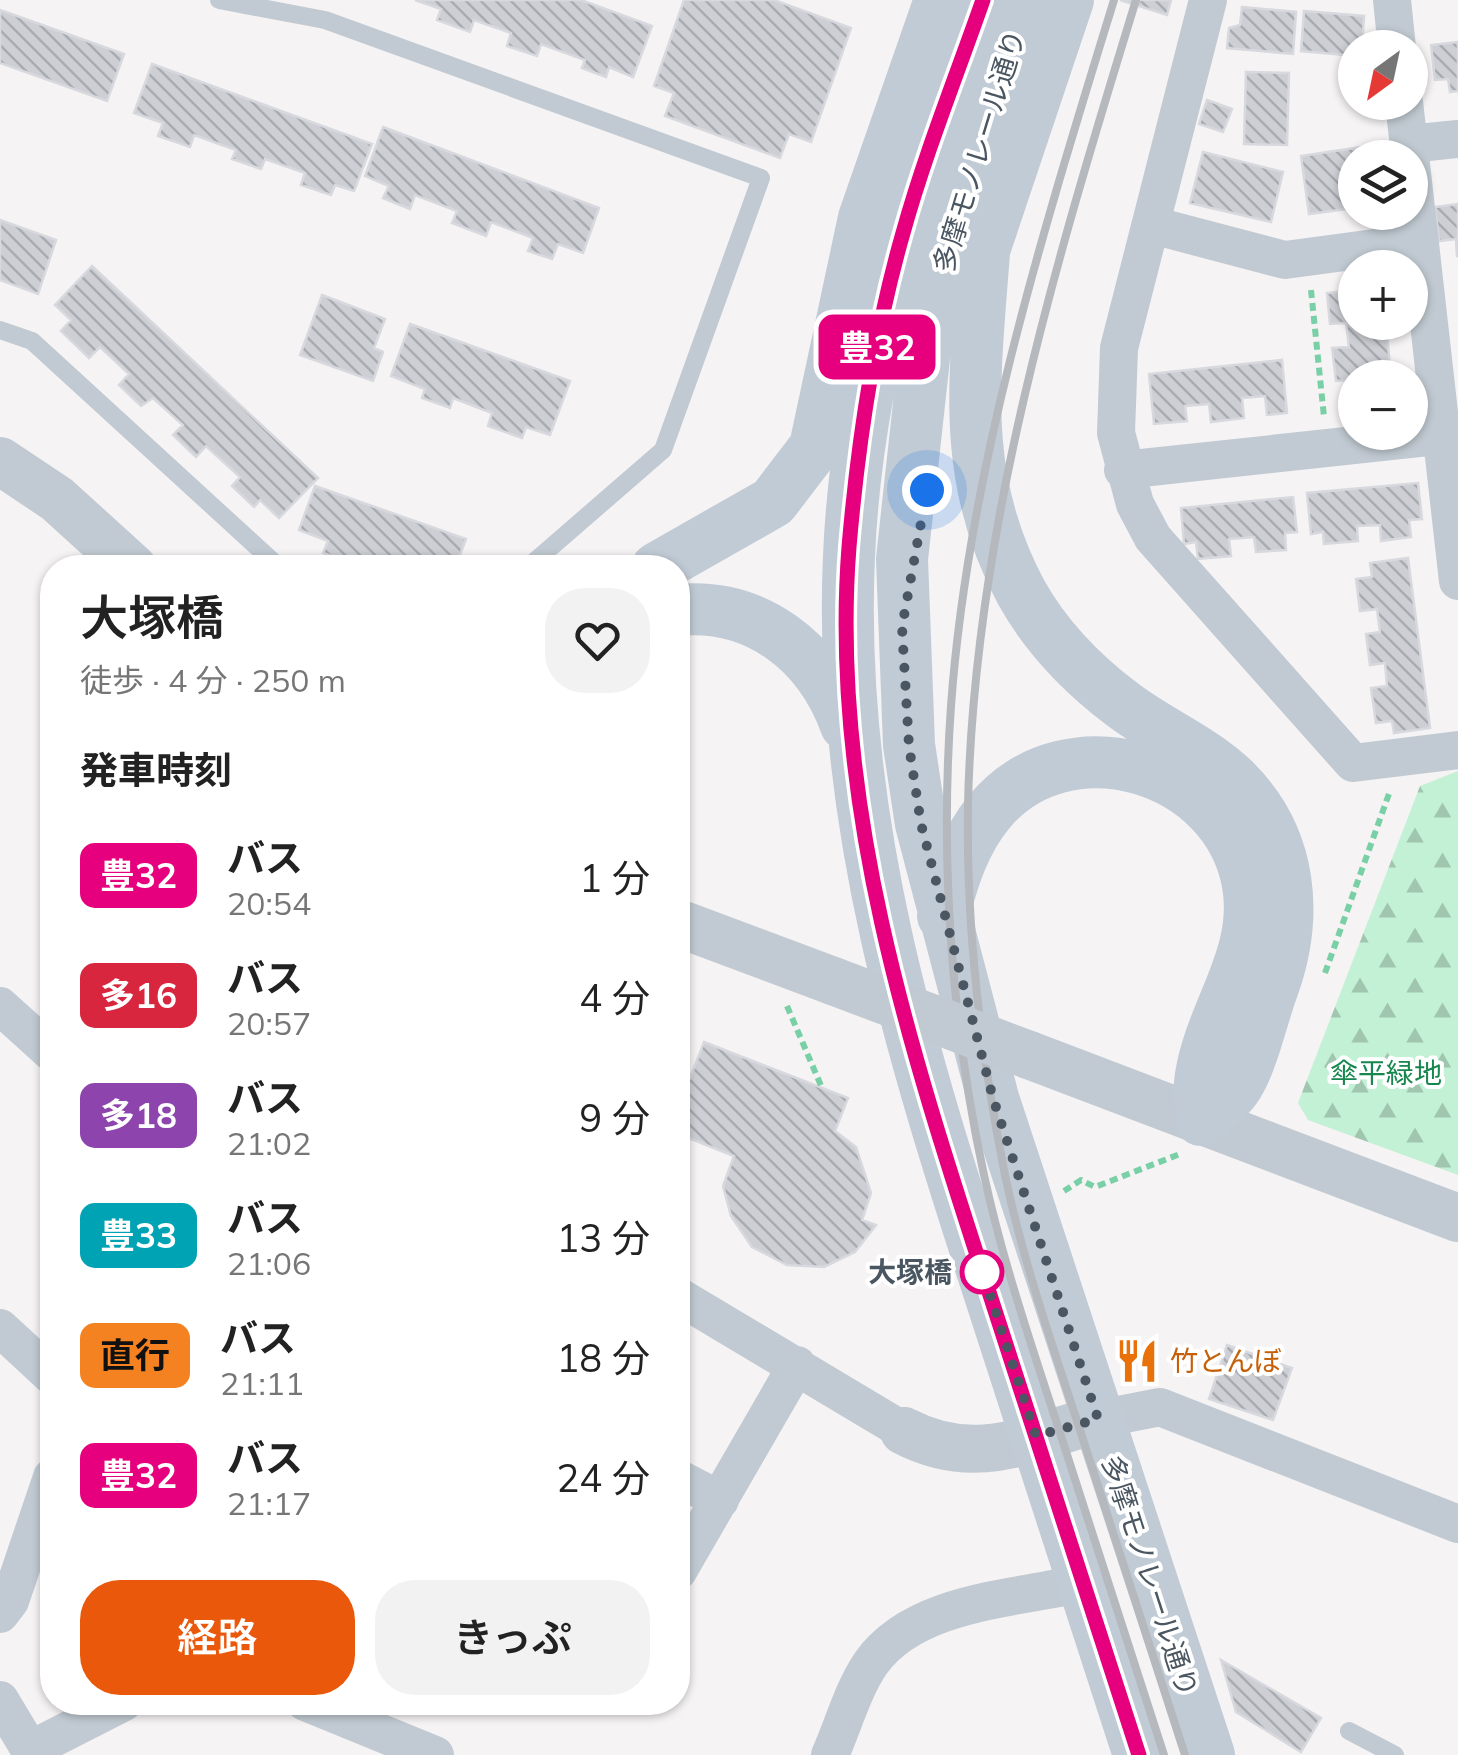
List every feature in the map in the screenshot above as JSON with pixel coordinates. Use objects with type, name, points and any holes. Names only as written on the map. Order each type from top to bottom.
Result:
[{"type":"main road","points":[[681,555],[773,502],[815,447],[864,218],[940,0]]},
{"type":"main road","name":"多摩モノレール通り","points":[[983,0],[903,233],[880,331],[849,550],[847,624],[855,755],[884,941],[930,1111],[1139,1755]]},
{"type":"main road","name":"多摩モノレール通り","points":[[1027,0],[946,242],[926,340],[911,445],[902,558],[909,746],[921,824],[943,917],[993,1098],[1209,1755]]},
{"type":"main road","points":[[902,627],[952,359],[1068,0]]},
{"type":"main road","points":[[903,233],[915,70]]},
{"type":"main road","points":[[984,252],[974,364],[974,434],[982,496],[1021,592],[1056,644],[1098,685],[1235,781],[1276,840],[1286,876],[1290,918],[1281,966],[1236,1088],[1194,1136]]},
{"type":"main road","points":[[690,610],[729,612],[758,621],[802,652],[831,691],[855,755]]},
{"type":"main road","points":[[943,917],[969,840],[990,811],[1040,772],[1099,760],[1160,775],[1197,799],[1225,830],[1240,858],[1251,914],[1245,952],[1200,1075],[1194,1136]]},
{"type":"street","points":[[1208,0],[1119,348],[1116,433],[1124,470],[1152,538],[1353,763],[1458,750]]},
{"type":"street","points":[[1392,0],[1395,30]]},
{"type":"street","points":[[1428,142],[1458,139]]},
{"type":"street","points":[[1152,225],[1285,260],[1419,242]]},
{"type":"street","points":[[1418,230],[1451,435],[1458,581]]},
{"type":"street","points":[[1124,470],[1451,435]]},
{"type":"street","points":[[0,461],[56,500],[119,555]]},
{"type":"street","points":[[690,927],[1030,1055],[1194,1136],[1458,1218]]},
{"type":"street","points":[[0,1006],[40,1043]]},
{"type":"street","points":[[690,1303],[932,1446],[959,1452],[984,1450],[1160,1406],[1458,1524]]},
{"type":"street","points":[[0,1328],[40,1365]]},
{"type":"street","points":[[690,1551],[797,1365]]},
{"type":"street","points":[[690,1484],[720,1500]]},
{"type":"street","points":[[0,1614],[10,1601],[40,1513]]},
{"type":"street","points":[[830,1755],[870,1664],[902,1632],[940,1615],[1083,1583]]},
{"type":"street","points":[[0,1700],[31,1753],[100,1715]]},
{"type":"street","points":[[336,1715],[435,1755]]},
{"type":"lane","points":[[220,0],[325,20],[761,178],[664,450],[542,555]]},
{"type":"lane","points":[[0,330],[32,341],[266,555]]},
{"type":"lane","points":[[1349,1731],[1395,1755]]},
{"type":"path","points":[[1308,256],[1327,448]]},
{"type":"path","points":[[1319,989],[1402,757]]},
{"type":"path","points":[[790,1014],[822,1088]]},
{"type":"path","points":[[1057,1196],[1081,1180],[1095,1187],[1194,1136]]},
{"type":"green space","name":"傘平緑地","points":[[1458,771],[1458,1175],[1308,1120],[1298,1103],[1420,786]]},
{"type":"building","points":[[415,0],[581,0],[652,26],[633,77],[609,67],[606,77],[582,68],[585,60],[541,44],[537,56],[507,46],[511,33],[474,20],[470,32],[437,20],[441,9]]},
{"type":"building","points":[[684,0],[774,0],[851,28],[811,142],[789,134],[780,158],[665,116],[674,93],[654,86]]},
{"type":"building","points":[[1120,0],[1171,0],[1167,15]]},
{"type":"building","points":[[1242,7],[1296,12],[1293,54],[1227,48],[1229,28],[1240,25]]},
{"type":"building","points":[[0,10],[124,54],[107,101],[0,63]]},
{"type":"building","points":[[1304,11],[1364,16],[1363,30],[1338,30],[1338,54],[1301,51]]},
{"type":"building","points":[[1458,42],[1458,91],[1450,92],[1448,79],[1435,80],[1431,45]]},
{"type":"building","points":[[152,64],[372,144],[354,191],[335,185],[331,195],[301,185],[305,173],[265,159],[261,169],[232,159],[236,150],[194,135],[190,147],[158,136],[163,123],[134,113]]},
{"type":"building","points":[[1246,72],[1289,73],[1287,145],[1244,144]]},
{"type":"building","points":[[1207,100],[1232,109],[1223,132],[1199,124]]},
{"type":"building","points":[[383,127],[599,208],[583,253],[558,244],[552,259],[528,251],[533,238],[491,222],[486,236],[452,223],[457,211],[415,195],[410,209],[383,198],[389,186],[365,176]]},
{"type":"building","points":[[1338,150],[1338,210],[1309,214],[1301,156]]},
{"type":"building","points":[[1203,152],[1283,172],[1271,222],[1190,203]]},
{"type":"building","points":[[1458,204],[1457,256],[1456,239],[1439,241],[1435,207]]},
{"type":"building","points":[[0,220],[56,240],[38,294],[0,280]]},
{"type":"building","points":[[92,266],[318,478],[279,518],[260,500],[254,507],[232,486],[240,477],[206,446],[196,457],[173,435],[183,425],[153,398],[141,406],[119,385],[129,374],[100,347],[89,358],[61,331],[71,320],[55,305]]},
{"type":"building","points":[[1338,292],[1338,324],[1330,324],[1327,293]]},
{"type":"building","points":[[322,295],[385,319],[374,348],[383,352],[373,381],[300,355]]},
{"type":"building","points":[[410,324],[570,381],[550,435],[526,427],[522,438],[488,426],[492,413],[453,398],[450,408],[422,398],[425,389],[391,376]]},
{"type":"building","points":[[1348,340],[1388,340],[1389,360],[1338,360],[1336,381],[1332,348],[1349,347]]},
{"type":"building","points":[[1282,360],[1287,413],[1267,415],[1265,396],[1242,398],[1244,418],[1211,422],[1209,404],[1185,406],[1187,421],[1154,424],[1149,374]]},
{"type":"building","points":[[1418,483],[1422,519],[1409,520],[1411,537],[1381,541],[1380,525],[1357,526],[1358,541],[1324,544],[1323,532],[1311,534],[1307,493]]},
{"type":"building","points":[[315,486],[466,539],[460,555],[329,555],[323,553],[328,541],[299,530]]},
{"type":"building","points":[[1293,497],[1297,532],[1285,533],[1286,550],[1256,552],[1254,537],[1229,539],[1231,556],[1198,559],[1196,542],[1184,544],[1181,508]]},
{"type":"building","points":[[1408,558],[1430,728],[1394,733],[1392,721],[1376,723],[1371,688],[1387,686],[1385,663],[1370,665],[1366,634],[1380,632],[1377,609],[1360,611],[1356,579],[1372,577],[1370,563]]},
{"type":"building","points":[[704,1042],[848,1098],[835,1131],[856,1147],[871,1193],[862,1220],[876,1225],[855,1252],[824,1267],[787,1265],[752,1247],[731,1216],[723,1186],[734,1156],[690,1139],[690,1078]]},
{"type":"building","points":[[1227,1345],[1292,1368],[1273,1420],[1209,1399]]},
{"type":"building","points":[[1221,1660],[1321,1718],[1301,1752],[1236,1712]]},
{"type":"railway","points":[[1114,0],[1013,348],[974,527],[951,706],[948,882],[963,1059],[992,1208],[1029,1339],[1164,1755]]},
{"type":"railway","points":[[1136,0],[1049,297],[1003,498],[974,702],[968,851],[982,1037],[1012,1207],[1048,1333],[1185,1755]]},
{"type":"bus line","name":"豊32","points":[[983,0],[903,233],[880,331],[849,550],[847,624],[855,755],[884,941],[930,1111],[1139,1755]]},
{"type":"place","name":"大塚橋","points":[[982,1272]]},
{"type":"place","name":"竹とんぼ","points":[[1137,1361]]},
{"type":"route","points":[[927,490],[902,627],[909,746],[921,824],[993,1098],[1098,1419],[1036,1436],[979,1261],[982,1272]]}]
